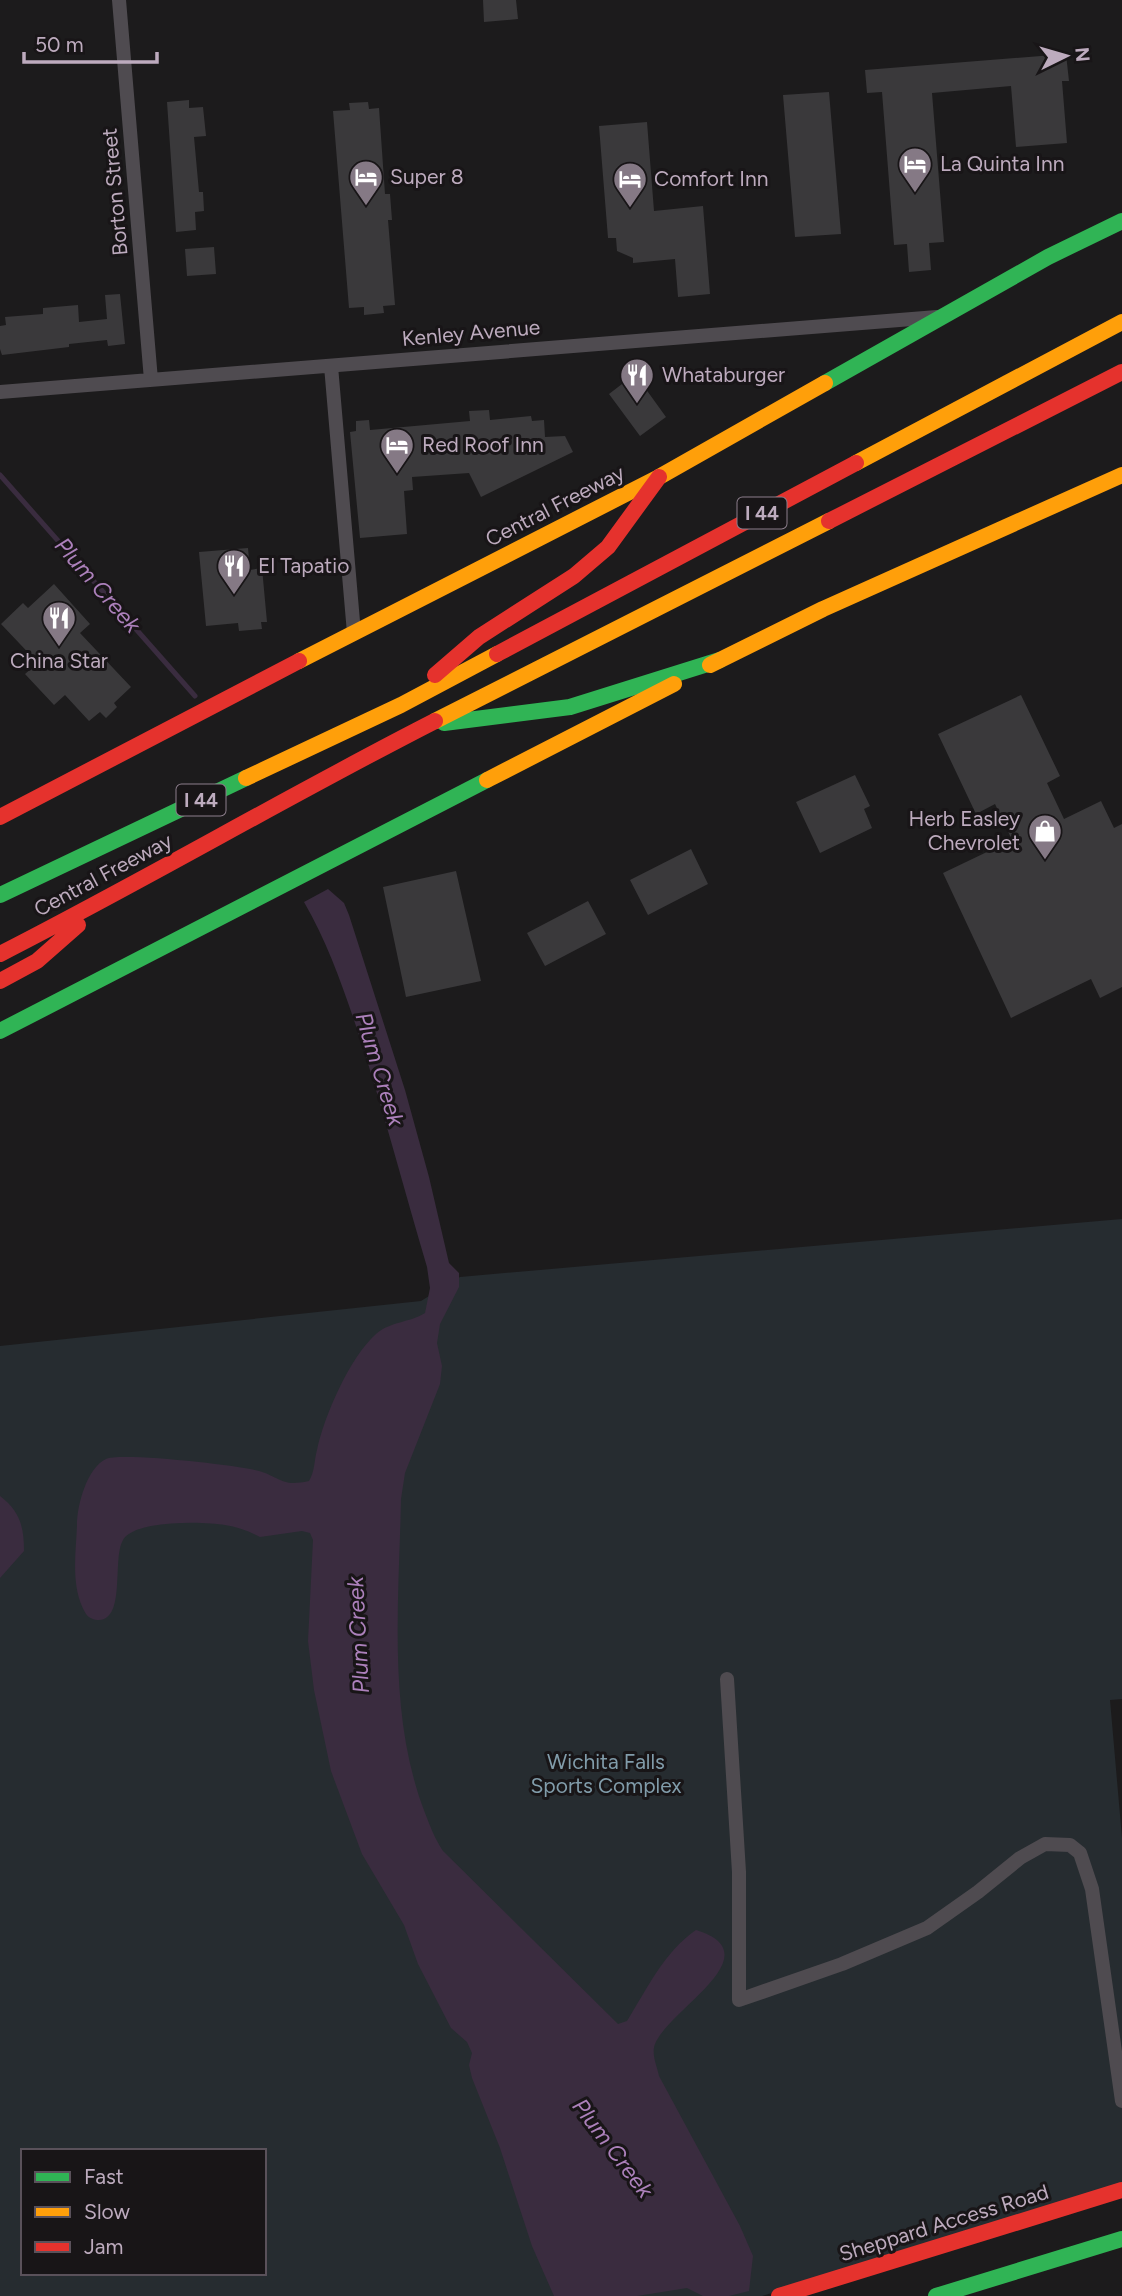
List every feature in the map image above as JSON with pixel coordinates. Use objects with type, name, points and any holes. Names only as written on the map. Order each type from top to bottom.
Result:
[{"type":"main road","name":"Central Freeway","points":[[0,817],[659,477],[1048,257],[1122,221]]},
{"type":"main road","name":"Central Freeway","points":[[0,895],[401,705],[1122,322]]},
{"type":"main road","name":"Central Freeway","points":[[0,954],[108,899],[321,779],[425,725],[1122,372]]},
{"type":"main road","points":[[0,1031],[720,660],[836,603],[1122,475]]},
{"type":"main road","points":[[401,705],[479,637],[575,576],[608,547],[659,477]]},
{"type":"main road","points":[[425,725],[570,706],[720,660]]},
{"type":"main road","points":[[0,981],[37,961],[108,899]]},
{"type":"main road","name":"Sheppard Access Road","points":[[779,2296],[1122,2190]]},
{"type":"main road","points":[[936,2296],[1122,2239]]},
{"type":"street","name":"Borton Street","points":[[119,0],[151,380]]},
{"type":"street","name":"Kenley Avenue","points":[[0,393],[944,316]]},
{"type":"street","points":[[331,366],[354,633]]},
{"type":"street","points":[[727,1679],[739,1872],[739,2000],[842,1964],[927,1927],[978,1892],[1020,1858],[1045,1844],[1070,1845],[1080,1853],[1093,1889],[1122,2101]]},
{"type":"green space","name":"Wichita Falls Sports Complex","points":[[1122,1219],[1122,1699],[1110,1700],[1122,1838],[1122,2186],[762,2296],[0,2296],[0,1346],[421,1301],[460,1277]]},
{"type":"water","points":[[328,889],[344,903],[349,915],[405,1090],[449,1263],[459,1273],[459,1287],[440,1324],[437,1343],[442,1366],[440,1384],[405,1473],[401,1499],[398,1658],[400,1698],[413,1776],[429,1823],[443,1851],[618,2024],[627,2021],[657,1972],[685,1939],[696,1930],[717,1940],[724,1953],[721,1967],[710,1983],[664,2030],[655,2044],[654,2056],[659,2076],[740,2226],[753,2256],[749,2291],[729,2296],[703,2296],[687,2288],[637,2296],[554,2296],[532,2246],[500,2148],[472,2078],[469,2065],[472,2053],[467,2042],[451,2028],[418,1964],[404,1925],[362,1854],[331,1771],[314,1690],[308,1641],[313,1540],[310,1533],[302,1531],[260,1537],[234,1527],[202,1523],[155,1525],[141,1529],[130,1533],[123,1540],[118,1560],[113,1610],[107,1617],[93,1619],[86,1614],[81,1604],[76,1582],[77,1517],[84,1488],[99,1464],[116,1457],[180,1460],[247,1468],[287,1482],[309,1481],[326,1421],[339,1388],[357,1357],[366,1344],[382,1330],[425,1313],[430,1288],[427,1267],[377,1093],[335,967],[304,902]]},
{"type":"water","points":[[0,1496],[19,1520],[24,1551],[0,1578]]},
{"type":"building","points":[[483,0],[516,0],[518,19],[484,22]]},
{"type":"building","name":"La Quinta Inn","points":[[1066,54],[1069,81],[1062,81],[1067,143],[1016,147],[1011,86],[932,93],[944,242],[929,243],[931,270],[909,272],[907,244],[894,245],[882,92],[867,93],[865,70]]},
{"type":"building","points":[[829,92],[841,234],[795,237],[783,95]]},
{"type":"building","points":[[189,100],[189,108],[203,107],[206,136],[194,137],[199,192],[203,192],[204,211],[195,212],[196,230],[176,232],[167,102]]},
{"type":"building","name":"Super 8","points":[[368,102],[369,109],[379,108],[385,194],[390,194],[392,220],[388,220],[395,305],[383,306],[384,313],[364,315],[364,307],[349,308],[333,111],[350,110],[349,103]]},
{"type":"building","name":"Comfort Inn","points":[[647,122],[654,211],[703,206],[710,294],[678,297],[675,259],[633,263],[633,258],[617,251],[616,238],[608,238],[599,126]]},
{"type":"building","points":[[214,247],[216,274],[187,276],[185,249]]},
{"type":"building","points":[[120,294],[125,344],[108,346],[107,340],[2,355],[0,326],[6,325],[5,317],[43,314],[43,308],[78,305],[79,322],[107,319],[105,295]]},
{"type":"building","name":"Whataburger","points":[[635,374],[666,417],[640,436],[609,394]]},
{"type":"building","name":"Red Roof Inn","points":[[489,410],[490,420],[531,416],[532,421],[544,420],[545,437],[565,436],[573,452],[481,497],[469,473],[412,477],[413,490],[404,491],[407,534],[360,538],[350,432],[356,431],[356,421],[369,420],[370,430],[470,421],[469,411]]},
{"type":"building","name":"El Tapatio","points":[[248,548],[250,570],[262,568],[267,622],[261,622],[262,629],[239,631],[238,623],[206,626],[199,552]]},
{"type":"building","name":"China Star","points":[[54,584],[90,624],[80,633],[131,687],[114,703],[117,707],[106,718],[100,712],[89,721],[65,695],[54,705],[25,674],[38,663],[1,624],[23,603],[28,608]]},
{"type":"building","name":"Herb Easley Chevrolet","points":[[1021,695],[1060,776],[1047,783],[1064,819],[1101,801],[1114,828],[1122,824],[1122,987],[1100,998],[1091,979],[1011,1018],[943,873],[1012,840],[995,804],[976,814],[938,734]]},
{"type":"building","points":[[855,775],[870,806],[864,809],[872,828],[820,853],[796,802]]},
{"type":"building","points":[[691,849],[708,884],[648,915],[630,880]]},
{"type":"building","points":[[456,871],[481,981],[406,997],[383,887]]},
{"type":"building","points":[[588,901],[606,934],[545,966],[527,933]]},
{"type":"waterway","name":"Plum Creek","points":[[0,475],[195,696]]},
{"type":"traffic: fast","points":[[825,383],[1048,257],[1122,221]]},
{"type":"traffic: fast","points":[[444,723],[570,707],[720,660]]},
{"type":"traffic: fast","points":[[0,895],[246,778]]},
{"type":"traffic: fast","points":[[0,1031],[487,780]]},
{"type":"traffic: fast","points":[[936,2296],[1122,2239]]},
{"type":"traffic: slow","points":[[856,463],[1122,322]]},
{"type":"traffic: slow","points":[[299,661],[659,477],[825,383]]},
{"type":"traffic: slow","points":[[710,665],[823,609],[1122,475]]},
{"type":"traffic: slow","points":[[435,721],[829,521]]},
{"type":"traffic: slow","points":[[246,778],[401,705],[497,654]]},
{"type":"traffic: slow","points":[[487,780],[674,684]]},
{"type":"traffic: jam","points":[[829,521],[1122,372]]},
{"type":"traffic: jam","points":[[497,654],[856,463]]},
{"type":"traffic: jam","points":[[435,675],[479,637],[574,576],[608,547],[659,477]]},
{"type":"traffic: jam","points":[[0,817],[299,661]]},
{"type":"traffic: jam","points":[[0,954],[435,721]]},
{"type":"traffic: jam","points":[[0,981],[37,961],[78,925]]},
{"type":"traffic: jam","points":[[779,2296],[1122,2190]]},
{"type":"place","name":"La Quinta Inn","points":[[915,194]]},
{"type":"place","name":"Super 8","points":[[366,207]]},
{"type":"place","name":"Comfort Inn","points":[[630,209]]},
{"type":"place","name":"Whataburger","points":[[637,405]]},
{"type":"place","name":"Red Roof Inn","points":[[397,475]]},
{"type":"place","name":"El Tapatio","points":[[234,596]]},
{"type":"place","name":"China Star","points":[[59,648]]},
{"type":"place","name":"Herb Easley Chevrolet","points":[[1045,861]]}]
